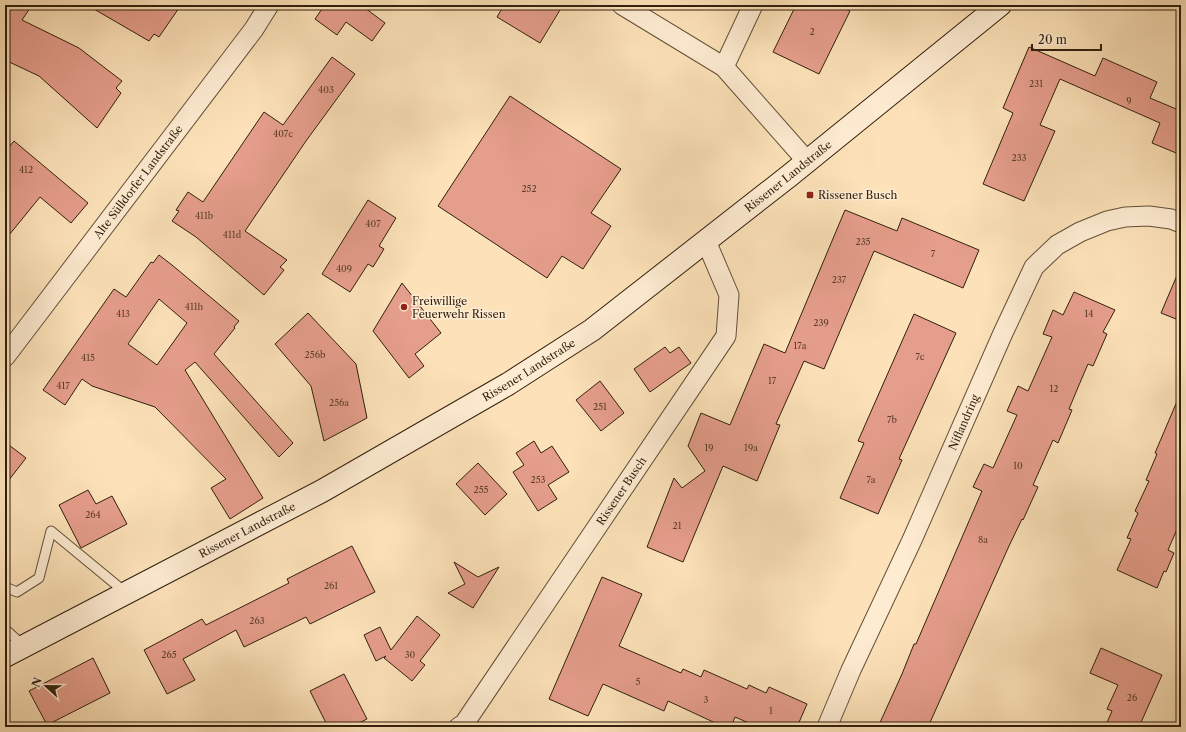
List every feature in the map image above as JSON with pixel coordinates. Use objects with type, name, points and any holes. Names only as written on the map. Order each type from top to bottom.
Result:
[{"type":"street","name":"Alte Sülldorfer Landstraße","points":[[5,357],[254,29],[269,5]]},
{"type":"street","points":[[622,5],[724,66],[806,160]]},
{"type":"street","points":[[724,66],[753,5]]},
{"type":"street","name":"Rissener Landstraße","points":[[14,651],[322,491],[508,384],[592,330],[706,241],[1000,5]]},
{"type":"street","name":"Niflandring","points":[[827,727],[851,670],[912,540],[1000,340],[1034,267],[1057,245],[1080,232],[1107,221],[1125,217],[1149,216],[1171,219],[1181,223]]},
{"type":"street","name":"Rissener Busch","points":[[459,727],[464,724],[726,336],[729,295],[706,241]]},
{"type":"lane","points":[[5,587],[17,592],[39,578],[51,532],[126,593]]},
{"type":"lane","points":[[5,629],[14,651]]},
{"type":"building","points":[[5,5],[32,5],[22,20],[79,48],[122,81],[116,88],[121,93],[97,128],[39,76],[5,60]]},
{"type":"building","points":[[87,5],[181,5],[159,37],[154,34],[149,41]]},
{"type":"building","points":[[323,5],[361,5],[385,23],[372,41],[346,22],[337,35],[315,19],[324,6]]},
{"type":"building","points":[[504,5],[563,5],[540,43],[497,17]]},
{"type":"building","points":[[796,5],[838,5],[850,11],[819,74],[773,52]]},
{"type":"building","points":[[1029,47],[1095,76],[1103,58],[1157,82],[1150,98],[1181,111],[1181,155],[1152,143],[1160,123],[1060,79],[1040,125],[1055,131],[1024,201],[983,184],[1013,113],[1003,108]]},
{"type":"building","points":[[332,57],[355,74],[306,141],[245,231],[287,260],[280,267],[284,270],[264,295],[196,237],[172,221],[179,211],[176,210],[188,192],[203,202],[264,112],[283,125]]},
{"type":"building","points":[[510,96],[621,169],[591,213],[611,226],[583,269],[562,256],[547,278],[438,206]]},
{"type":"building","points":[[14,141],[88,203],[71,223],[40,197],[5,240],[5,152]]},
{"type":"building","points":[[368,200],[396,218],[379,246],[384,249],[373,267],[368,264],[350,292],[322,274]]},
{"type":"building","points":[[845,210],[897,231],[902,218],[979,250],[963,288],[874,251],[824,369],[804,361],[776,424],[780,425],[757,481],[723,466],[683,562],[647,547],[674,478],[682,488],[705,471],[688,446],[701,413],[730,425],[764,344],[785,353]]},
{"type":"building","points":[[159,255],[239,321],[214,354],[293,443],[279,457],[195,362],[185,370],[263,498],[230,519],[211,488],[226,479],[155,407],[92,386],[82,379],[65,405],[43,390],[114,289],[126,297],[151,262],[153,263]],"holes":[[[159,299],[187,323],[157,365],[128,344]]]},
{"type":"building","points":[[1181,266],[1181,321],[1161,313]]},
{"type":"building","name":"Freiwillige Feuerwehr Rissen","points":[[402,283],[441,333],[415,354],[424,366],[409,378],[373,331]]},
{"type":"building","points":[[1074,292],[1115,310],[1103,332],[1107,334],[1093,366],[1088,364],[1069,409],[1072,410],[1058,443],[1053,440],[1033,485],[1038,487],[1009,546],[928,727],[878,727],[914,644],[916,644],[982,491],[973,487],[984,464],[993,468],[1017,415],[1007,411],[1018,386],[1028,391],[1052,337],[1043,334],[1053,310],[1063,315]]},
{"type":"building","points":[[308,313],[356,364],[367,418],[324,441],[311,386],[275,344]]},
{"type":"building","points":[[914,314],[956,333],[899,459],[902,460],[878,514],[840,498],[864,443],[858,441]]},
{"type":"building","points":[[665,347],[670,353],[679,347],[691,363],[650,392],[634,369]]},
{"type":"building","points":[[600,381],[624,413],[601,431],[576,400]]},
{"type":"building","points":[[1181,392],[1181,520],[1168,550],[1174,553],[1157,588],[1117,570],[1131,539],[1127,538],[1138,513],[1135,511],[1149,481],[1146,480],[1157,454],[1155,453]]},
{"type":"building","points":[[534,441],[541,453],[552,446],[569,472],[548,485],[557,499],[538,511],[513,472],[524,465],[516,453]]},
{"type":"building","points":[[5,442],[26,458],[5,485]]},
{"type":"building","points":[[478,463],[507,494],[485,515],[456,484]]},
{"type":"building","points":[[88,490],[96,504],[112,496],[127,524],[81,548],[59,505]]},
{"type":"building","points":[[352,546],[375,592],[310,624],[306,617],[244,647],[236,630],[183,659],[195,680],[167,694],[144,650],[202,619],[206,625],[289,583],[287,579]]},
{"type":"building","points":[[454,562],[478,577],[499,567],[473,608],[448,593],[465,584]]},
{"type":"building","points":[[602,577],[642,594],[619,646],[681,673],[683,669],[701,677],[704,670],[747,689],[749,685],[766,693],[769,687],[807,704],[797,727],[758,727],[735,717],[731,727],[724,727],[668,701],[664,711],[603,684],[588,716],[549,699]]},
{"type":"building","points":[[417,616],[440,635],[420,661],[425,665],[412,681],[384,658],[386,656],[376,661],[364,635],[380,627],[391,650]]},
{"type":"building","points":[[1101,648],[1162,675],[1139,727],[1105,727],[1112,711],[1107,709],[1118,685],[1090,673]]},
{"type":"building","points":[[93,658],[110,693],[47,725],[29,691]]},
{"type":"building","points":[[344,674],[367,719],[351,727],[328,727],[310,691]]},
{"type":"place","name":"Rissener Busch","points":[[810,195]]},
{"type":"place","name":"Freiwillige Feuerwehr Rissen","points":[[404,307]]}]
